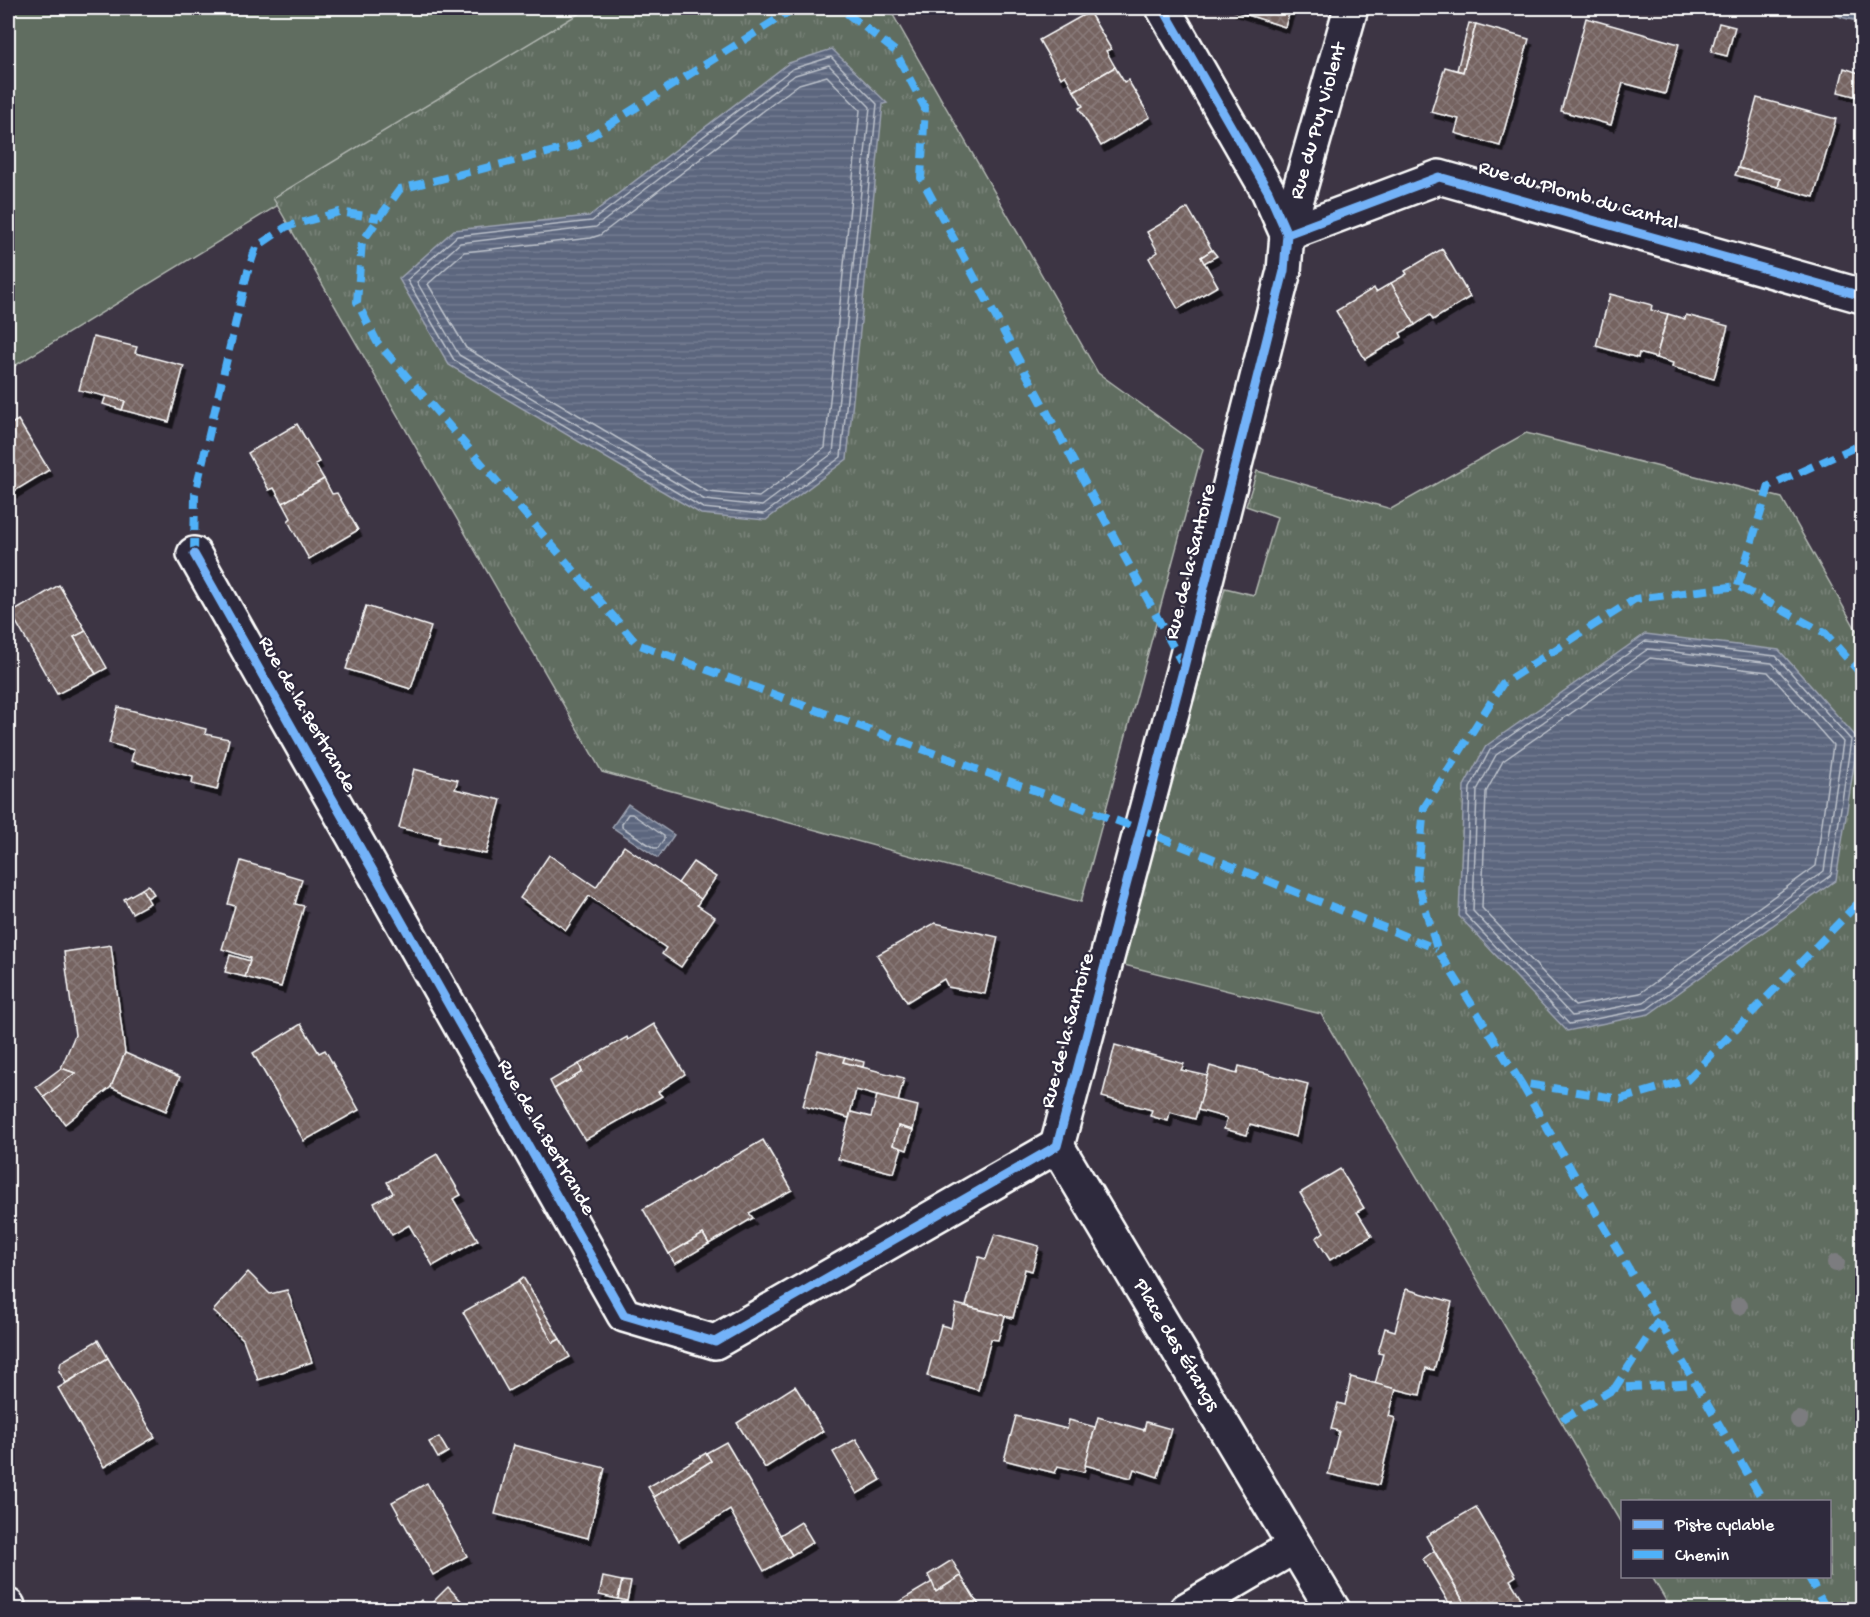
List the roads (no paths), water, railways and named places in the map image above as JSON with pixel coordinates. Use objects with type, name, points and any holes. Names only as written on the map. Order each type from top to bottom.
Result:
[{"type":"street","points":[[1163,8],[1268,191],[1287,234]]},
{"type":"street","name":"Rue du Puy Violent","points":[[1287,234],[1351,8]]},
{"type":"street","name":"Rue du Plomb du Cantal","points":[[1287,234],[1439,177],[1863,296]]},
{"type":"street","name":"Rue de la Santoire","points":[[1057,1146],[1184,667],[1281,282],[1287,234]]},
{"type":"street","name":"Rue de la Bertrande","points":[[194,554],[624,1315],[716,1342],[1057,1146]]},
{"type":"street","name":"Place des Étangs","points":[[1057,1146],[1333,1610]]},
{"type":"street","points":[[1186,1610],[1295,1546]]},
{"type":"water","points":[[1828,8],[1862,8],[1862,22],[1839,16]]},
{"type":"water","points":[[832,49],[887,103],[883,104],[847,459],[766,520],[701,514],[449,365],[399,279],[454,230],[589,216],[789,63]]},
{"type":"water","points":[[1645,634],[1779,650],[1858,739],[1836,880],[1649,1014],[1567,1031],[1459,916],[1464,786],[1486,746]]},
{"type":"water","points":[[628,804],[674,835],[658,858],[612,827]]}]
